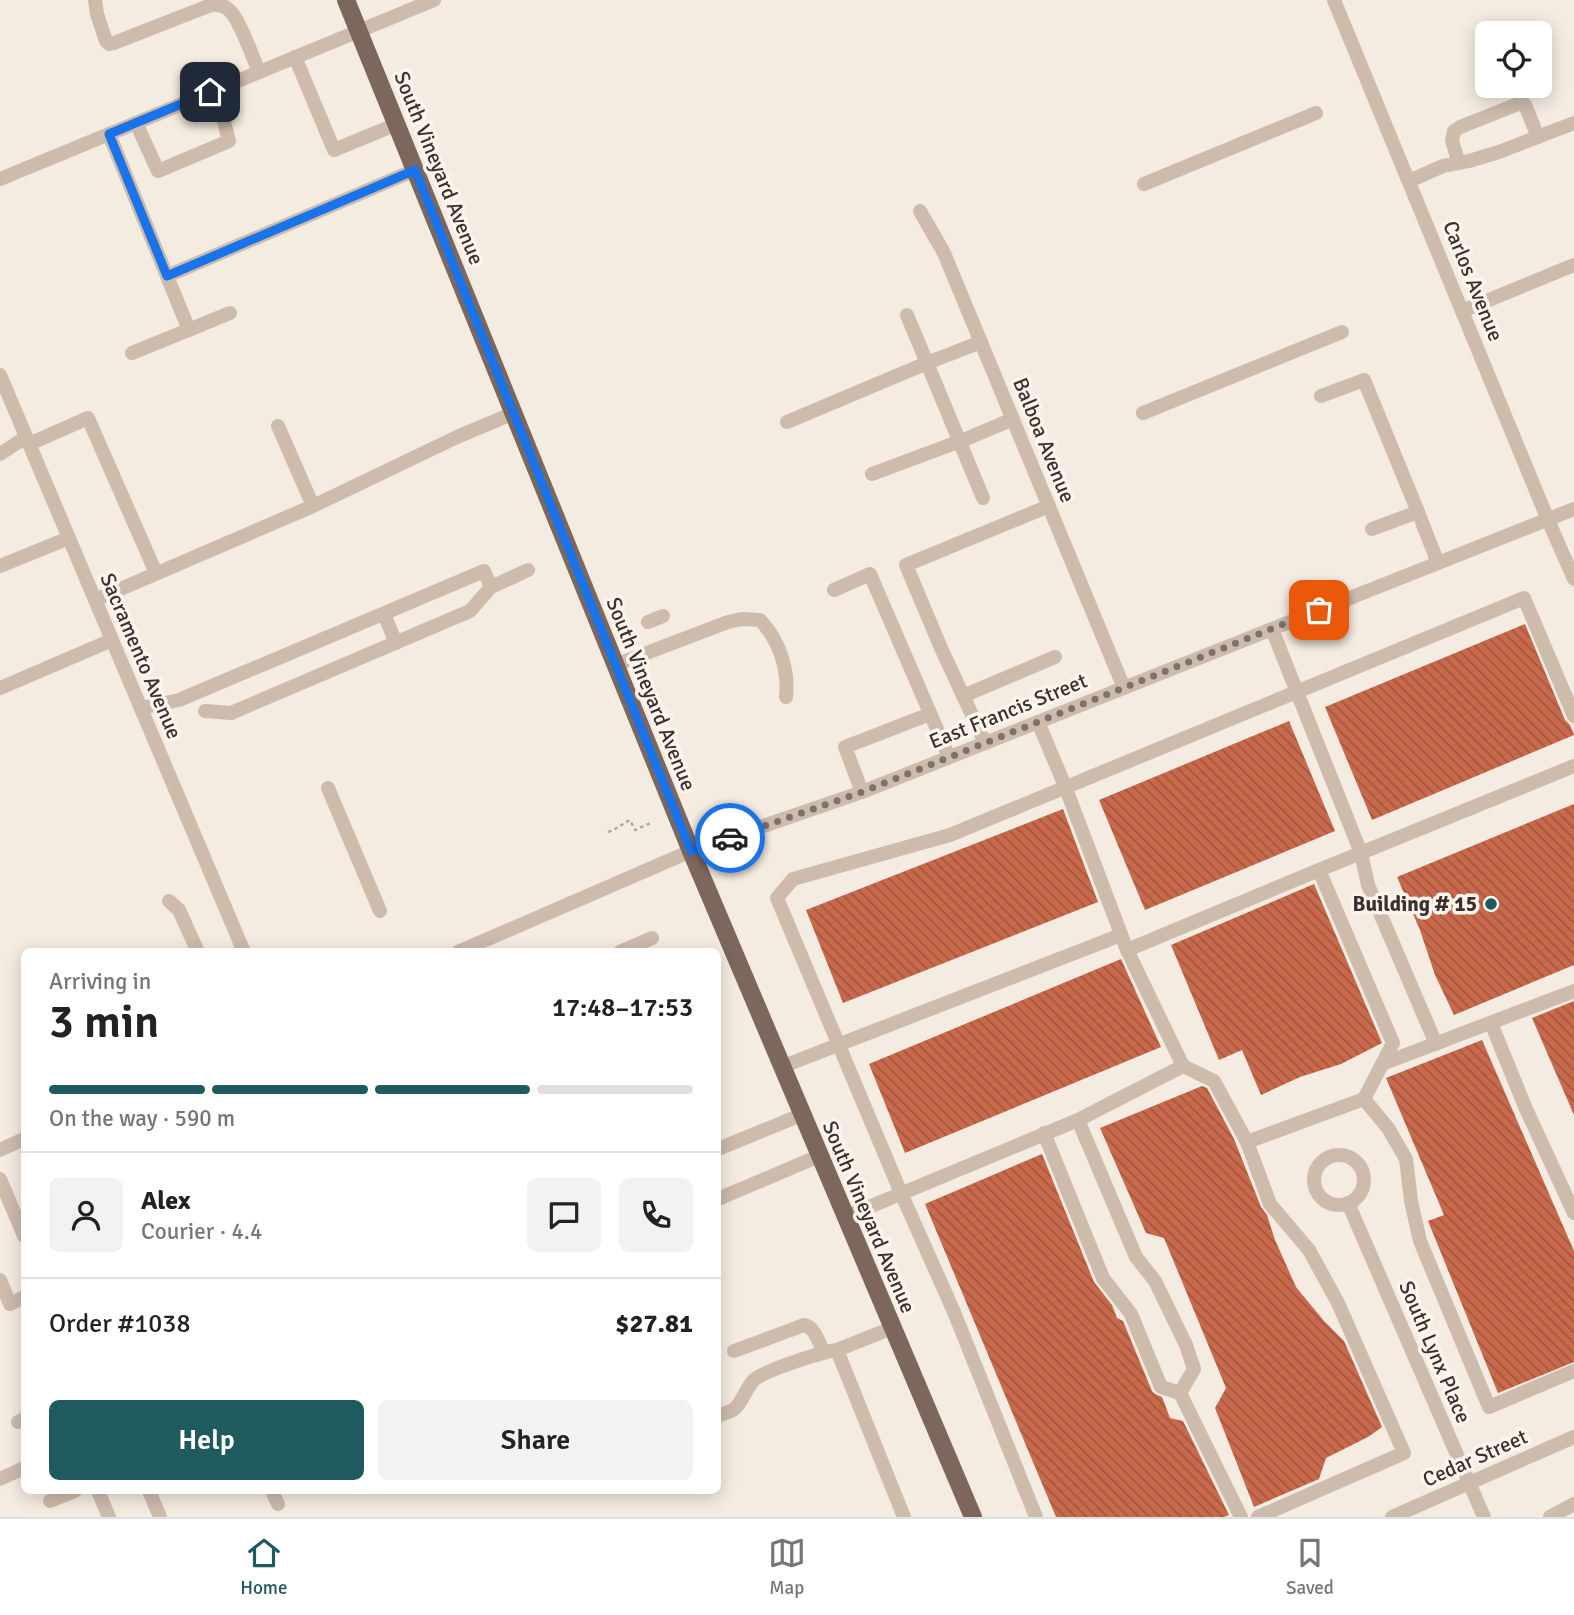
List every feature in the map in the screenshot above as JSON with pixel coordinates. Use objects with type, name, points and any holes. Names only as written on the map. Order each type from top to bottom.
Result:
[{"type":"main road","name":"South Vineyard Avenue","points":[[346,0],[691,851],[972,1517]]},
{"type":"street","points":[[95,0],[97,14],[109,44],[218,4],[230,10],[259,72]]},
{"type":"street","points":[[0,179],[434,0]]},
{"type":"street","name":"Carlos Avenue","points":[[1334,0],[1574,579]]},
{"type":"street","points":[[295,57],[334,150],[397,124]]},
{"type":"street","points":[[136,123],[158,171],[229,141],[223,118],[210,92]]},
{"type":"street","points":[[1459,163],[1451,141],[1454,131],[1518,104],[1525,105],[1538,137]]},
{"type":"street","points":[[1144,184],[1316,113]]},
{"type":"street","points":[[1409,181],[1443,166],[1499,152],[1574,123]]},
{"type":"street","points":[[109,134],[189,330]]},
{"type":"street","points":[[167,276],[415,170]]},
{"type":"street","name":"Balboa Avenue","points":[[920,211],[944,253],[1124,688]]},
{"type":"street","points":[[1462,311],[1574,265]]},
{"type":"street","points":[[132,354],[230,313]]},
{"type":"street","points":[[907,315],[983,498]]},
{"type":"street","points":[[1143,413],[1342,332]]},
{"type":"street","points":[[787,422],[981,342]]},
{"type":"street","name":"Sacramento Avenue","points":[[0,375],[242,948]]},
{"type":"street","points":[[1321,396],[1364,380],[1438,563]]},
{"type":"street","points":[[94,600],[313,506],[513,413]]},
{"type":"street","points":[[0,454],[88,418],[156,573]]},
{"type":"street","points":[[872,474],[1013,419]]},
{"type":"street","points":[[278,426],[313,506]]},
{"type":"street","points":[[985,743],[906,565],[1049,506]]},
{"type":"street","name":"East Francis Street","points":[[470,948],[691,851],[862,792],[1574,509]]},
{"type":"street","points":[[1372,529],[1418,512]]},
{"type":"street","points":[[0,566],[69,538]]},
{"type":"street","points":[[205,711],[231,713],[470,611],[491,587],[528,570]]},
{"type":"street","points":[[141,708],[179,700],[484,571],[491,587]]},
{"type":"street","points":[[834,590],[870,574],[949,757]]},
{"type":"street","points":[[1036,1517],[954,1312],[777,898],[793,879],[950,835],[1524,598],[1574,716]]},
{"type":"street","points":[[384,614],[396,643]]},
{"type":"street","points":[[648,622],[663,616]]},
{"type":"street","points":[[615,665],[728,622],[742,619],[760,620],[770,630],[782,657],[786,673],[786,697]]},
{"type":"street","points":[[1272,629],[1361,853],[1368,885],[1436,1044]]},
{"type":"street","points":[[0,688],[112,640]]},
{"type":"street","points":[[963,696],[1055,657]]},
{"type":"street","points":[[862,792],[845,747],[930,714]]},
{"type":"street","points":[[1038,722],[1065,786],[1126,950],[1182,1066],[1214,1081],[1247,1142],[1270,1204],[1309,1250],[1338,1303],[1404,1453],[1258,1517]]},
{"type":"street","points":[[1126,950],[1574,766]]},
{"type":"street","points":[[328,788],[380,911]]},
{"type":"street","points":[[1247,1142],[1364,1098],[1393,1043],[1319,870]]},
{"type":"street","points":[[169,901],[179,910],[196,948]]},
{"type":"street","points":[[781,1067],[1121,935]]},
{"type":"street","points":[[629,948],[652,938]]},
{"type":"street","points":[[1382,1064],[1574,991]]},
{"type":"street","points":[[1491,1023],[1526,1109],[1574,1213]]},
{"type":"street","points":[[845,1217],[1078,1120],[1182,1066]]},
{"type":"street","points":[[1364,1098],[1388,1128],[1406,1160],[1420,1241],[1489,1407],[1574,1371]]},
{"type":"street","points":[[721,1148],[801,1115]]},
{"type":"street","points":[[1078,1120],[1136,1257],[1155,1281],[1186,1345],[1194,1369],[1180,1393]]},
{"type":"street","points":[[1044,1133],[1103,1278],[1131,1314],[1161,1387],[1180,1393],[1241,1517]]},
{"type":"street","points":[[0,1150],[21,1140]]},
{"type":"street","points":[[721,1198],[819,1156]]},
{"type":"street","points":[[0,1180],[21,1229]]},
{"type":"street","name":"South Lynx Place","points":[[1348,1203],[1484,1517]]},
{"type":"street","points":[[0,1280],[10,1304],[21,1298]]},
{"type":"street","points":[[734,1352],[804,1325],[810,1326],[830,1351],[904,1517]]},
{"type":"street","points":[[721,1415],[734,1409],[757,1377],[892,1328]]},
{"type":"street","name":"Cedar Street","points":[[1392,1517],[1574,1437]]},
{"type":"street","points":[[0,1479],[21,1469]]},
{"type":"street","points":[[50,1501],[68,1494]]},
{"type":"street","points":[[99,1494],[110,1517]]},
{"type":"street","points":[[150,1494],[160,1517]]},
{"type":"street","points":[[1550,1517],[1574,1504]]},
{"type":"path","points":[[608,832],[630,820],[635,830],[653,822]]},
{"type":"building","points":[[1525,624],[1565,720],[1574,735],[1372,820],[1325,707]]},
{"type":"building","points":[[1289,721],[1335,831],[1145,910],[1099,800]]},
{"type":"building","name":"Building # 15","points":[[1574,804],[1574,965],[1454,1015],[1435,975],[1420,930],[1397,877]]},
{"type":"building","points":[[1063,809],[1098,902],[843,1003],[806,910]]},
{"type":"building","points":[[1314,884],[1382,1043],[1341,1064],[1300,1077],[1261,1095],[1242,1050],[1219,1060],[1171,945]]},
{"type":"building","points":[[1121,959],[1161,1047],[905,1153],[869,1064]]},
{"type":"building","points":[[1574,1001],[1574,1115],[1532,1018]]},
{"type":"building","points":[[1482,1040],[1574,1251],[1574,1362],[1498,1393],[1428,1221],[1444,1215],[1386,1078]]},
{"type":"building","points":[[1202,1086],[1207,1088],[1234,1139],[1296,1287],[1344,1341],[1382,1427],[1326,1458],[1319,1479],[1254,1507],[1215,1408],[1226,1388],[1164,1238],[1146,1233],[1100,1128]]},
{"type":"building","points":[[1042,1154],[1094,1282],[1112,1305],[1117,1318],[1123,1321],[1152,1391],[1162,1397],[1170,1418],[1183,1421],[1229,1515],[1056,1517],[925,1204]]},
{"type":"way so far","points":[[730,838],[862,792],[1319,610]]},
{"type":"place","name":"Building # 15","points":[[1491,904]]},
{"type":"route","points":[[210,92],[109,134],[167,276],[415,170],[691,851],[730,838]]}]
